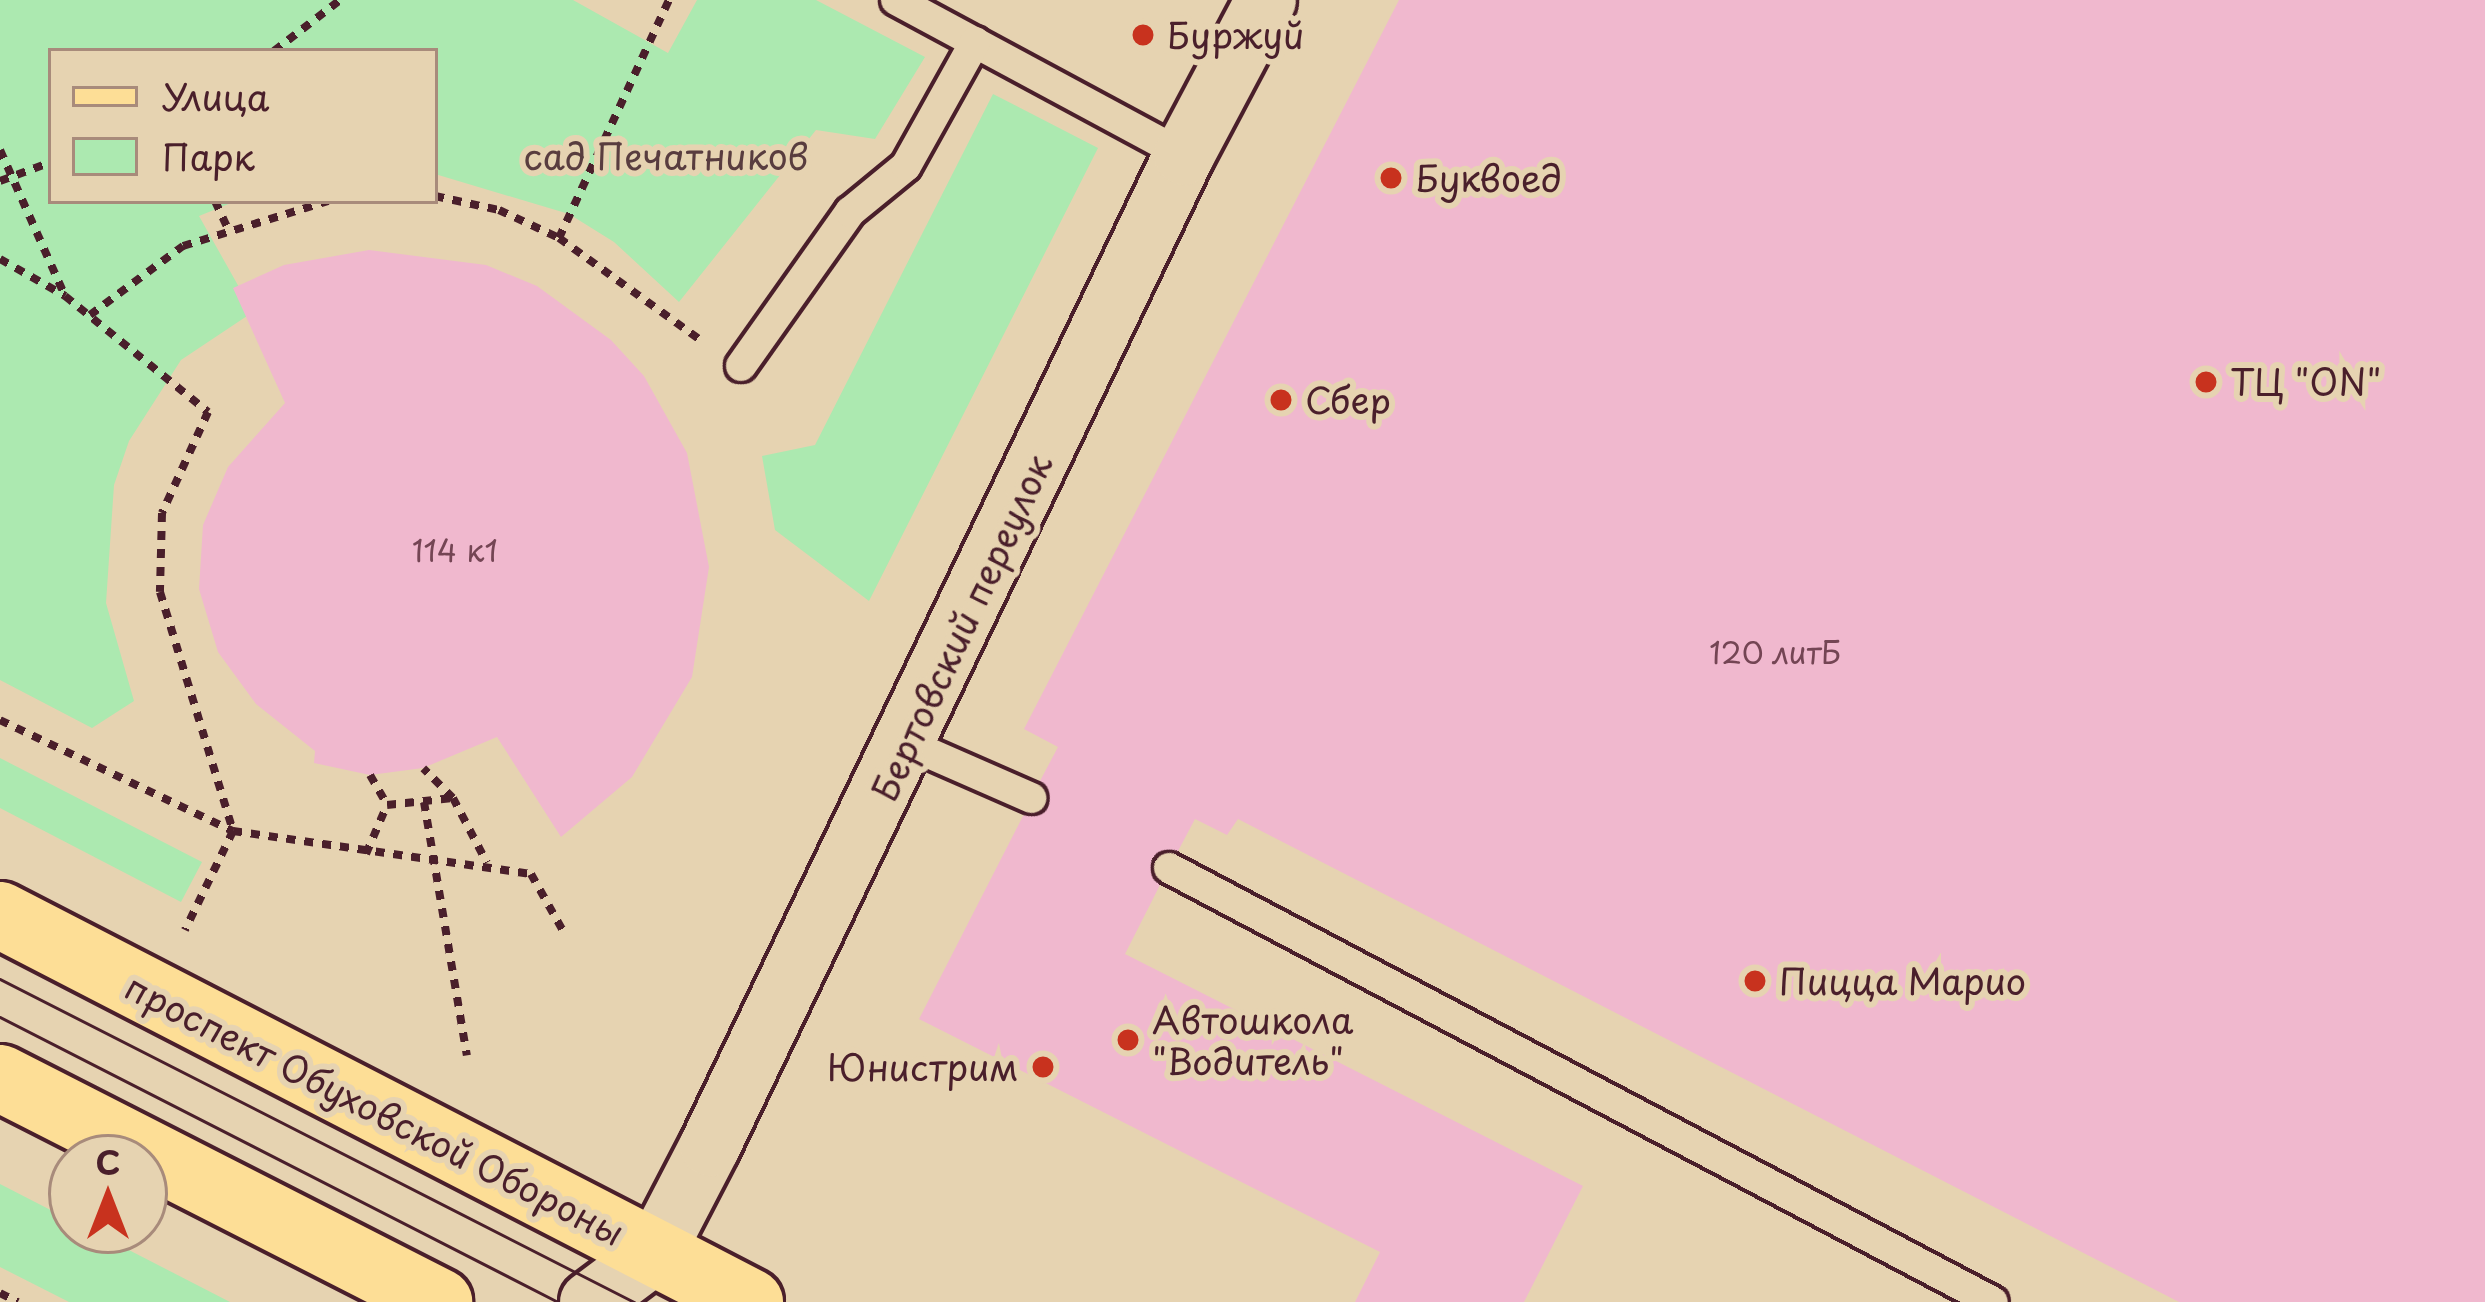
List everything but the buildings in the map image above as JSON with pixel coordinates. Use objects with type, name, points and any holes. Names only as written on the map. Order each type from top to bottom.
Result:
[{"type":"main road","name":"проспект Обуховской Обороны","points":[[0,915],[751,1302]]},
{"type":"main road","points":[[0,1078],[440,1302]]},
{"type":"street","name":"Бертовский переулок","points":[[654,1254],[906,743],[1184,155],[1266,0]]},
{"type":"street","points":[[590,1302],[654,1254]]},
{"type":"lane","points":[[896,0],[1184,155]]},
{"type":"lane","points":[[741,366],[850,212],[905,166],[975,42]]},
{"type":"lane","points":[[906,743],[1031,798]]},
{"type":"lane","points":[[1169,868],[1993,1302]]},
{"type":"path","points":[[278,48],[340,0]]},
{"type":"path","points":[[559,238],[670,0]]},
{"type":"path","points":[[0,150],[5,180],[65,296]]},
{"type":"path","points":[[5,180],[48,163]]},
{"type":"path","points":[[438,197],[499,210],[559,238],[741,366]]},
{"type":"path","points":[[216,204],[228,230]]},
{"type":"path","points":[[90,315],[136,274],[228,230],[318,204]]},
{"type":"path","points":[[0,260],[65,296],[208,412],[162,513],[160,592],[233,831],[184,931]]},
{"type":"path","points":[[0,720],[233,831],[366,854],[487,865],[531,874],[566,936]]},
{"type":"path","points":[[423,768],[453,798],[487,865]]},
{"type":"path","points":[[370,775],[387,805]]},
{"type":"path","points":[[387,805],[453,798]]},
{"type":"path","points":[[424,802],[467,1054]]},
{"type":"path","points":[[366,854],[387,805]]},
{"type":"path","points":[[0,1292],[18,1302]]},
{"type":"green space","name":"сад Печатников","points":[[0,0],[573,0],[668,53],[697,0],[816,0],[925,57],[875,139],[816,130],[679,302],[614,242],[569,214],[438,175],[438,48],[48,48],[48,204],[229,204],[199,216],[253,312],[181,360],[129,441],[114,485],[106,603],[134,701],[92,728],[0,680]]},
{"type":"green space","points":[[993,94],[1098,148],[869,601],[775,530],[762,456],[815,445]]},
{"type":"green space","points":[[0,758],[202,862],[181,902],[0,808]]},
{"type":"green space","points":[[0,1184],[48,1209],[48,1254],[137,1254],[230,1302],[69,1302],[0,1267]]},
{"type":"tram line","points":[[0,979],[634,1302]]},
{"type":"tram line","points":[[0,1017],[558,1302]]},
{"type":"place","name":"Буржуй","points":[[1143,35]]},
{"type":"place","name":"Буквоед","points":[[1391,178]]},
{"type":"place","name":"ТЦ \"ON\"","points":[[2206,382]]},
{"type":"place","name":"Сбер","points":[[1281,400]]},
{"type":"place","name":"Пицца Марио","points":[[1755,981]]},
{"type":"place","name":"Автошкола \"Водитель\"","points":[[1128,1040]]},
{"type":"place","name":"Юнистрим","points":[[1043,1067]]}]
